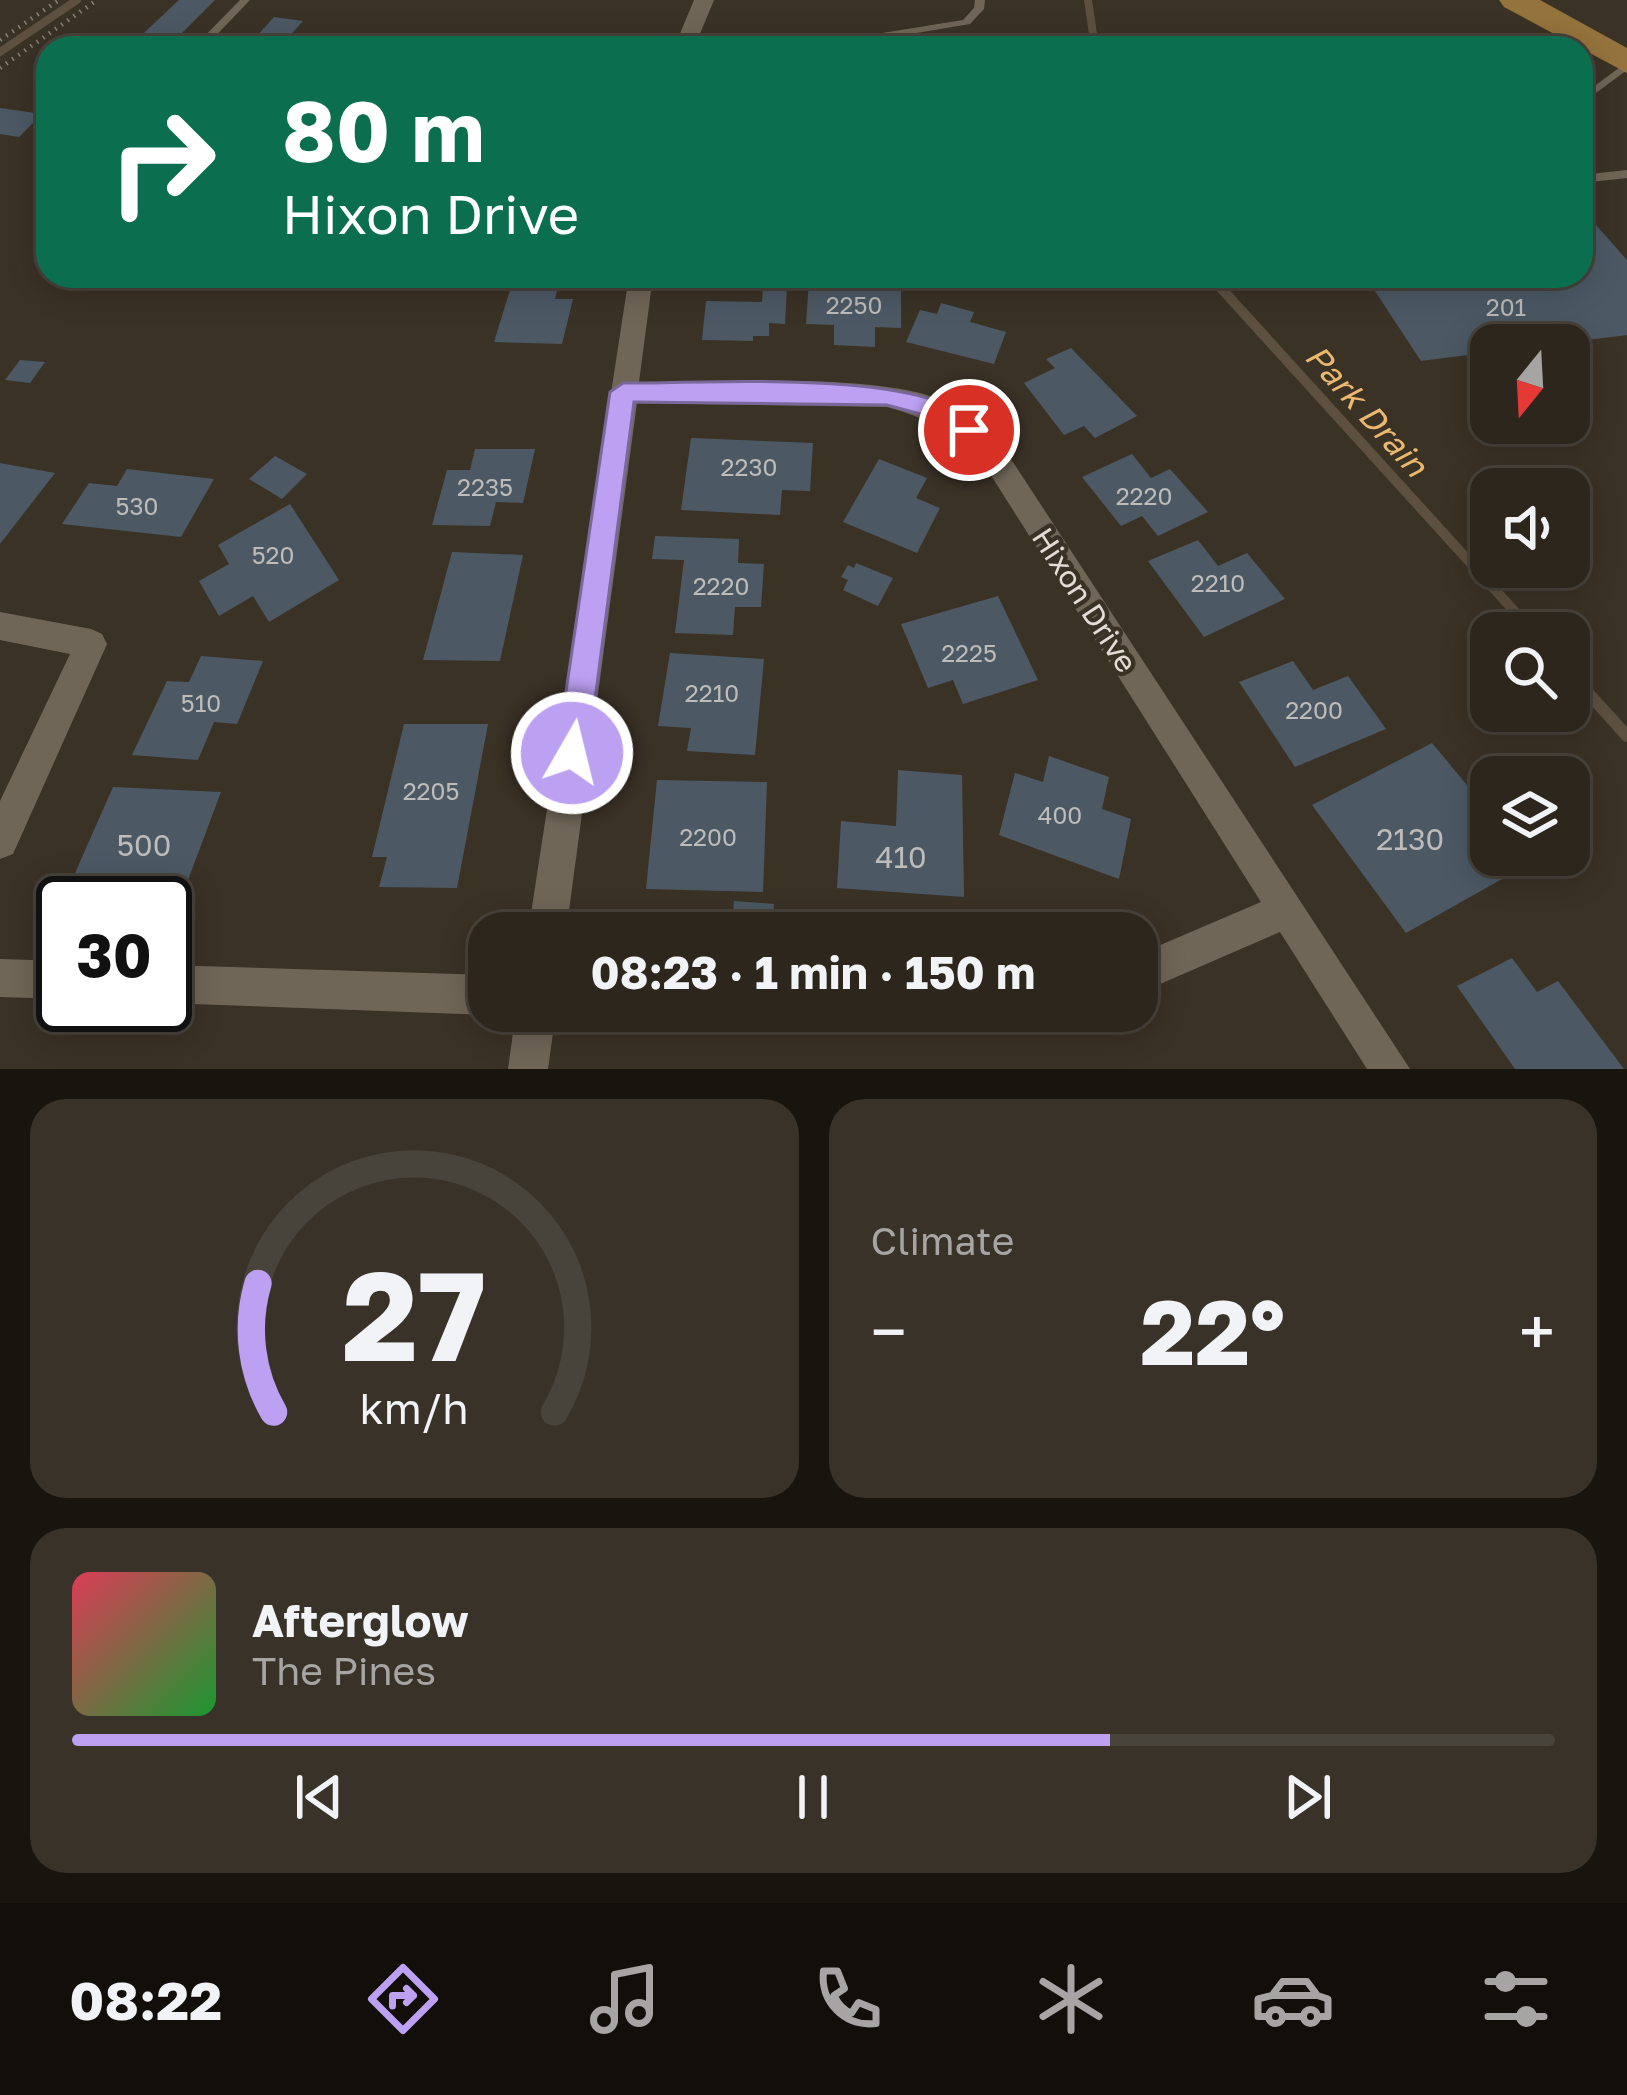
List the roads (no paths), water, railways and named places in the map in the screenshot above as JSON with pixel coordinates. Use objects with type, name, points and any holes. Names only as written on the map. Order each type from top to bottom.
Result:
[{"type":"main road","points":[[1516,0],[1578,36]]},
{"type":"main road","points":[[1568,0],[1627,32]]},
{"type":"main road","points":[[1593,44],[1627,64]]},
{"type":"street","points":[[689,36],[704,0]]},
{"type":"street","points":[[551,912],[639,288]]},
{"type":"street","name":"Hixon Drive","points":[[623,392],[887,396],[932,408],[969,430],[997,461],[1390,1069]]},
{"type":"street","points":[[0,626],[91,644],[0,841]]},
{"type":"street","points":[[1158,966],[1284,911]]},
{"type":"street","points":[[0,978],[36,979]]},
{"type":"street","points":[[192,985],[468,994]]},
{"type":"street","points":[[528,1069],[533,1032]]},
{"type":"lane","points":[[210,36],[245,0]]},
{"type":"lane","points":[[881,36],[966,22],[979,9],[980,0]]},
{"type":"lane","points":[[1593,91],[1627,64]]},
{"type":"lane","points":[[1593,178],[1627,174]]},
{"type":"waterway","points":[[0,52],[77,0]]},
{"type":"waterway","name":"Park Drain","points":[[1088,0],[1093,36]]},
{"type":"waterway","name":"Park Drain","points":[[1221,288],[1515,612]]},
{"type":"waterway","name":"Park Drain","points":[[1590,695],[1627,736]]}]
